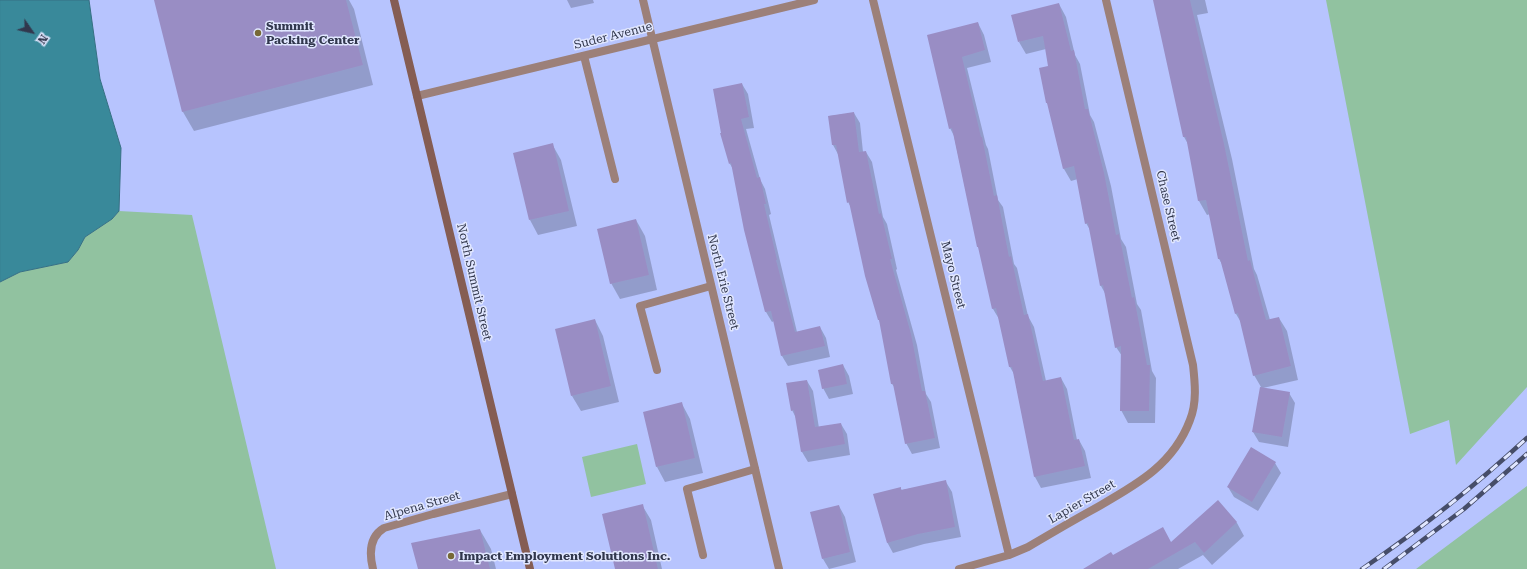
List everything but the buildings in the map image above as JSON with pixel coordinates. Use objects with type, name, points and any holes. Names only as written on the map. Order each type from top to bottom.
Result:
[{"type":"main road","name":"North Summit Street","points":[[394,0],[530,569]]},
{"type":"street","name":"North Erie Street","points":[[642,0],[779,569]]},
{"type":"street","name":"Suder Avenue","points":[[417,96],[814,0]]},
{"type":"street","name":"Mayo Street","points":[[874,0],[1009,555]]},
{"type":"street","name":"Chase Street","points":[[1106,0],[1193,365],[1195,390],[1191,419]]},
{"type":"street","points":[[584,56],[615,179]]},
{"type":"street","points":[[657,370],[640,306],[711,286]]},
{"type":"street","name":"Lapier Street","points":[[959,569],[1009,555],[1028,547],[1138,484],[1156,470],[1169,456],[1180,440],[1191,419]]},
{"type":"street","points":[[703,555],[687,489],[755,469]]},
{"type":"street","name":"Alpena Street","points":[[372,569],[370,559],[371,545],[377,532],[384,528],[512,494]]},
{"type":"shaded area","points":[[0,0],[89,0],[100,79],[121,148],[119,211],[112,219],[85,237],[78,250],[68,262],[20,272],[0,282]]},
{"type":"shaded area","points":[[1326,0],[1527,0],[1527,387],[1456,465],[1449,420],[1410,434]]},
{"type":"shaded area","points":[[119,211],[192,215],[276,569],[0,569],[0,282],[20,272],[68,262],[78,250],[85,237],[112,219]]},
{"type":"shaded area","points":[[637,444],[646,484],[591,497],[582,457]]},
{"type":"shaded area","points":[[1527,486],[1527,569],[1416,569]]},
{"type":"railway","points":[[1362,569],[1447,506],[1488,473],[1527,438]]},
{"type":"railway","points":[[1384,569],[1464,509],[1527,454]]},
{"type":"place","name":"Summit Packing Center","points":[[258,33]]},
{"type":"place","name":"Impact Employment Solutions Inc.","points":[[451,556]]}]
